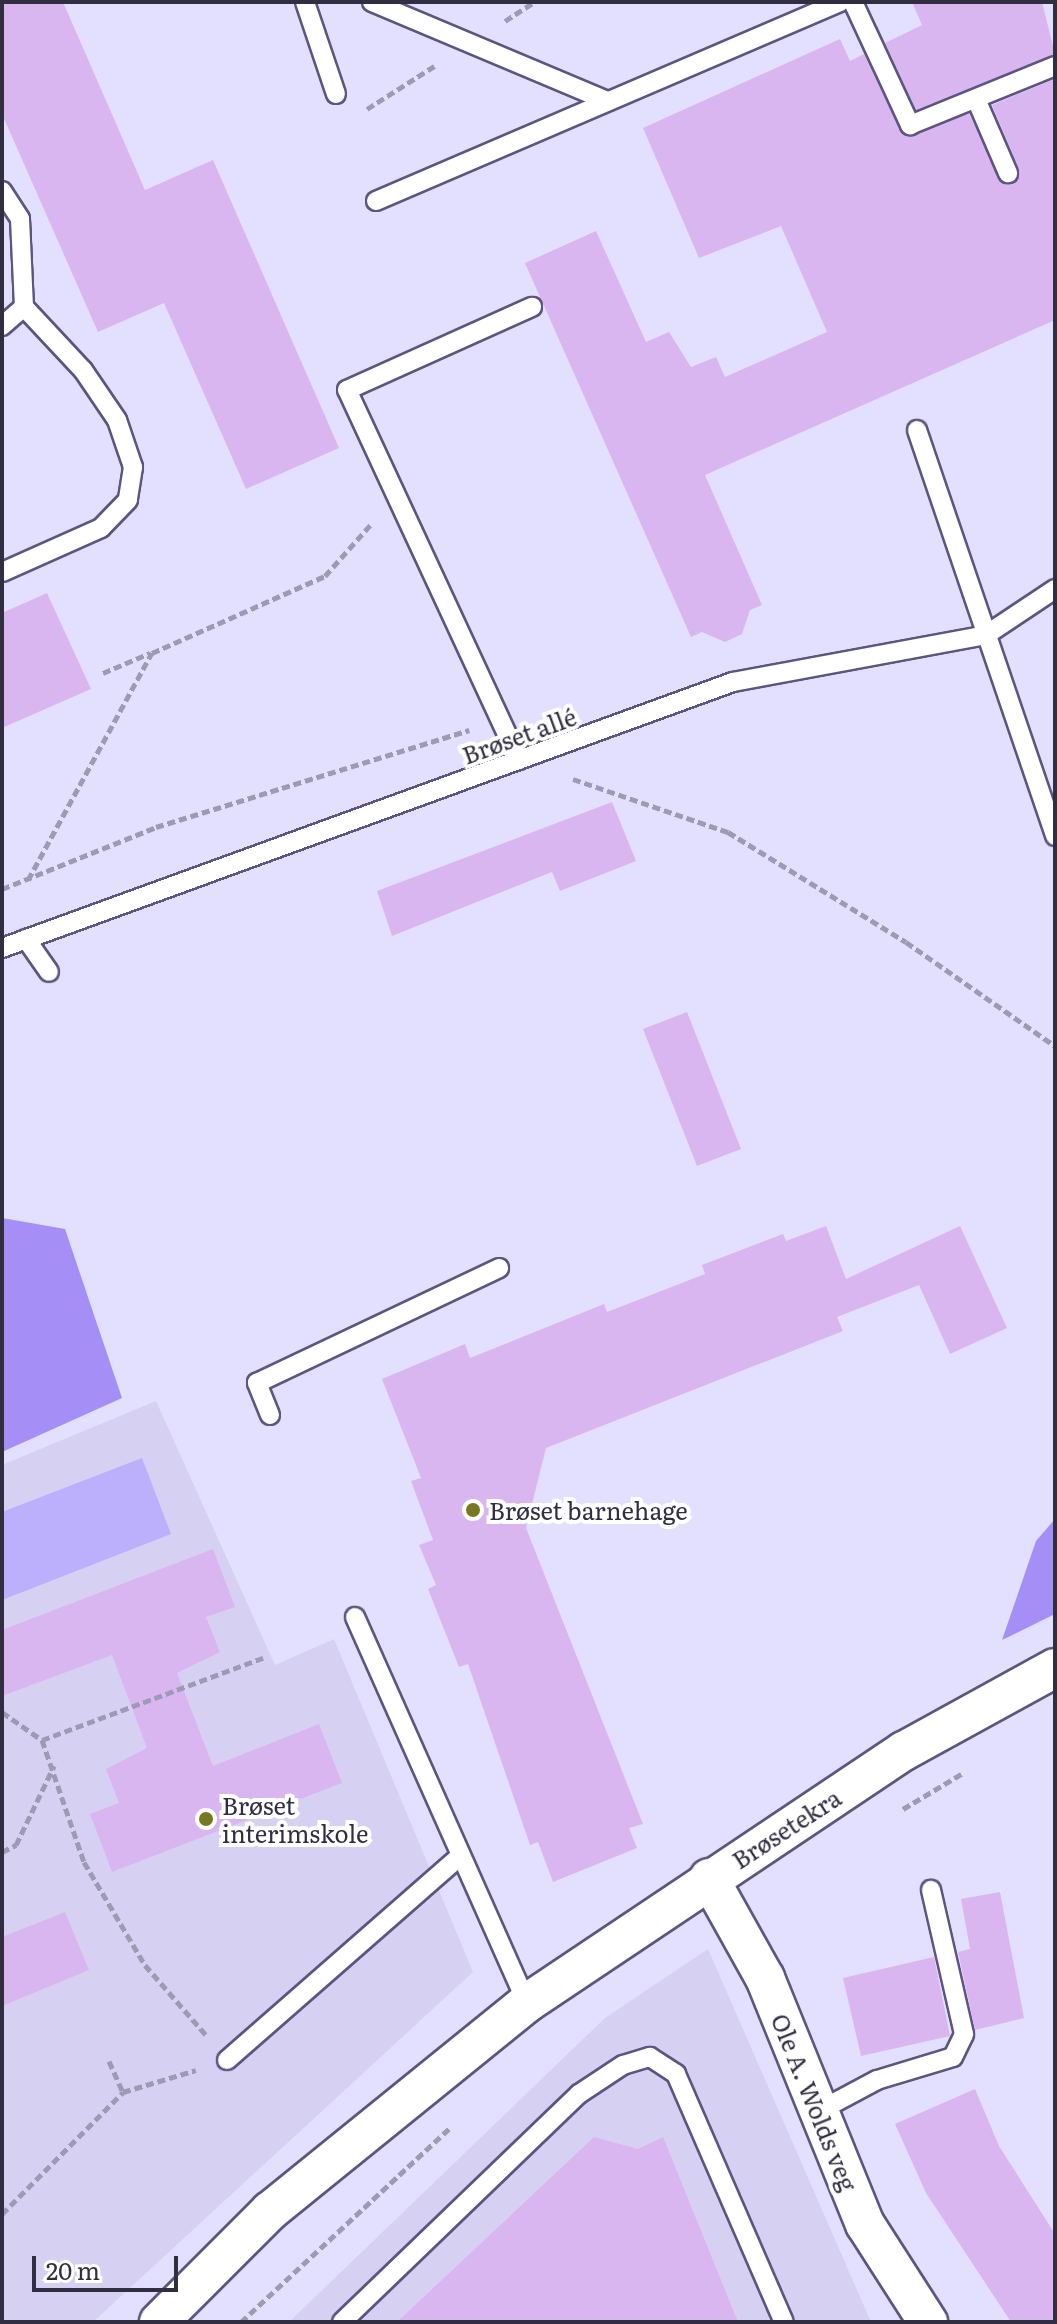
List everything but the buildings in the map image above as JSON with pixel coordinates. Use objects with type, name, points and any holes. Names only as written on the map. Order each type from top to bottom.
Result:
[{"type":"street","name":"Brøsetekra","points":[[159,2322],[270,2211],[527,2003],[709,1878],[904,1751],[1055,1668]]},
{"type":"street","name":"Ole A. Wolds veg","points":[[709,1878],[765,1978],[865,2224],[928,2322]]},
{"type":"lane","points":[[305,2],[336,94]]},
{"type":"lane","points":[[372,2],[608,101]]},
{"type":"lane","points":[[853,2],[910,125],[1055,66]]},
{"type":"lane","points":[[376,201],[830,4]]},
{"type":"lane","points":[[976,99],[1008,173]]},
{"type":"lane","points":[[2,191],[20,219],[24,307],[91,382],[117,420],[133,467],[128,500],[101,528],[2,572]]},
{"type":"lane","points":[[2,326],[24,307]]},
{"type":"lane","points":[[519,760],[347,390],[532,307]]},
{"type":"lane","points":[[917,430],[1055,836]]},
{"type":"lane","name":"Brøset allé","points":[[2,948],[733,682],[986,635],[1055,589]]},
{"type":"lane","points":[[26,939],[49,972]]},
{"type":"lane","points":[[270,1415],[257,1383],[499,1268]]},
{"type":"lane","points":[[355,1617],[457,1859],[527,2003]]},
{"type":"lane","points":[[227,2060],[457,1859]]},
{"type":"lane","points":[[817,2112],[877,2080],[953,2057],[964,2034],[931,1890]]},
{"type":"lane","points":[[342,2322],[579,2094],[623,2065],[650,2057],[676,2074],[784,2322]]},
{"type":"path","points":[[103,673],[325,576],[396,501]]},
{"type":"path","points":[[28,880],[152,653]]},
{"type":"path","points":[[2,889],[156,827],[500,720]]},
{"type":"path","points":[[519,760],[728,832],[906,942],[1055,1046]]},
{"type":"path","points":[[42,1740],[263,1658]]},
{"type":"path","points":[[2,1712],[42,1740],[55,1765],[99,1888],[145,1965],[227,2060],[123,2092],[2,2214]]},
{"type":"path","points":[[2,1852],[16,1845],[55,1765]]},
{"type":"path","points":[[893,1815],[974,1767]]},
{"type":"path","points":[[109,2061],[123,2092]]},
{"type":"path","points":[[241,2322],[462,2118]]},
{"type":"shaded area","points":[[2,1218],[65,1229],[122,1398],[2,1452]]},
{"type":"shaded area","name":"Brøset interimskole","points":[[156,1401],[275,1665],[334,1639],[473,1972],[93,2322],[2,2322],[2,1465]]},
{"type":"shaded area","points":[[142,1458],[171,1534],[2,1600],[2,1512]]},
{"type":"shaded area","points":[[1055,1519],[1055,1614],[1002,1640],[1036,1541]]},
{"type":"shaded area","points":[[708,1949],[871,2322],[289,2322],[605,2018]]},
{"type":"place","name":"Brøset barnehage","points":[[473,1510]]},
{"type":"place","name":"Brøset interimskole","points":[[206,1819]]}]
